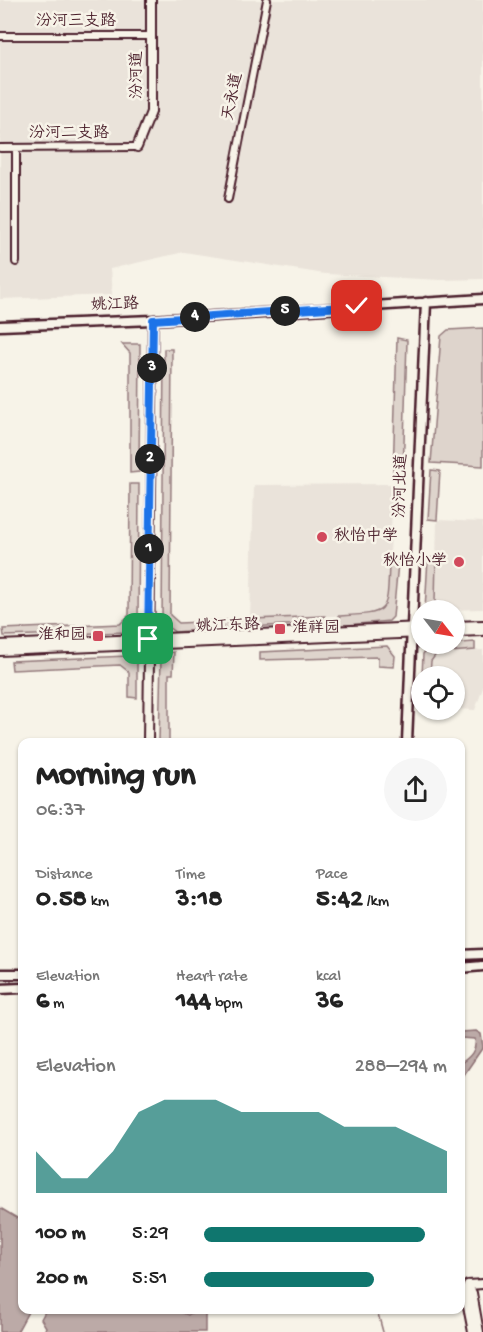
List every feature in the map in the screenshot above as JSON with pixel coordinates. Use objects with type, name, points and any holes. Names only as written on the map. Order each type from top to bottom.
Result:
[{"type":"main road","name":"姚江路","points":[[0,326],[153,320],[483,299]]},
{"type":"main road","name":"汾河北道","points":[[412,600],[426,302]]},
{"type":"main road","name":"汾河北道","points":[[407,738],[411,631]]},
{"type":"main road","points":[[465,955],[483,954]]},
{"type":"main road","points":[[465,968],[483,966]]},
{"type":"main road","points":[[0,974],[18,974]]},
{"type":"main road","points":[[0,989],[18,987]]},
{"type":"street","name":"汾河道","points":[[137,147],[152,112],[151,0]]},
{"type":"street","name":"天永道","points":[[228,199],[267,0]]},
{"type":"street","name":"汾河三支路","points":[[0,36],[151,36]]},
{"type":"street","name":"汾河二支路","points":[[0,148],[137,147]]},
{"type":"street","points":[[16,148],[16,262]]},
{"type":"street","points":[[148,738],[153,320]]},
{"type":"street","points":[[465,626],[483,625]]},
{"type":"street","name":"姚江东路","points":[[0,651],[411,631]]},
{"type":"street","points":[[465,632],[483,631]]},
{"type":"street","name":"姚江东路","points":[[0,645],[148,642]]},
{"type":"street","points":[[468,1290],[483,1284]]},
{"type":"street","points":[[468,1290],[483,1292]]},
{"type":"street","points":[[468,1290],[473,1332]]},
{"type":"street","points":[[468,1290],[479,1332]]},
{"type":"shaded area","points":[[0,0],[483,0],[483,279],[441,280],[325,274],[184,252],[110,269],[112,295],[0,299]]},
{"type":"shaded area","points":[[483,328],[483,466],[431,463],[441,336],[448,330]]},
{"type":"shaded area","points":[[397,338],[407,340],[403,476],[393,476]]},
{"type":"shaded area","points":[[122,344],[140,344],[139,472],[130,473],[130,353]]},
{"type":"shaded area","points":[[164,349],[172,349],[170,615],[179,623],[200,622],[200,630],[175,632],[162,623]]},
{"type":"shaded area","points":[[431,470],[440,471],[437,520],[428,519]]},
{"type":"shaded area","points":[[130,484],[139,484],[138,625],[130,632],[4,636],[3,629],[120,624],[129,615]]},
{"type":"shaded area","name":"秋怡中学","points":[[393,484],[388,602],[384,608],[374,614],[250,620],[254,485]]},
{"type":"shaded area","name":"秋怡小学","points":[[437,520],[483,522],[483,609],[465,609],[465,600],[435,600]]},
{"type":"shaded area","points":[[428,558],[436,558],[435,600],[426,600]]},
{"type":"shaded area","points":[[398,563],[393,617],[389,621],[338,626],[338,616],[368,614],[382,608],[388,593],[389,564]]},
{"type":"shaded area","points":[[325,616],[326,623],[206,629],[206,621]]},
{"type":"shaded area","points":[[475,642],[475,650],[465,651],[465,643]]},
{"type":"shaded area","points":[[387,646],[395,656],[394,667],[378,666],[378,657],[260,660],[260,652]]},
{"type":"shaded area","points":[[465,650],[483,650],[483,688],[475,710],[465,710],[465,666],[431,666],[431,661],[439,654],[465,654]]},
{"type":"shaded area","points":[[174,652],[173,674],[169,674],[169,738],[159,738],[163,653]]},
{"type":"shaded area","points":[[423,654],[436,654],[431,661],[431,666],[422,666]]},
{"type":"shaded area","points":[[128,656],[137,659],[137,698],[129,697],[129,672],[120,665],[12,670],[11,661]]},
{"type":"shaded area","points":[[476,1031],[481,1034],[483,1047],[465,1073],[465,1060],[475,1047],[475,1039],[465,1038],[465,1032]]},
{"type":"shaded area","points":[[0,1208],[18,1219],[18,1314],[27,1314],[17,1332],[0,1332]]},
{"type":"shaded area","points":[[44,1314],[206,1314],[205,1332],[44,1332],[46,1327],[41,1319]]},
{"type":"waterway","points":[[378,1314],[383,1332]]},
{"type":"place","name":"秋怡中学","points":[[322,537]]},
{"type":"place","name":"秋怡小学","points":[[459,562]]},
{"type":"place","name":"淮祥园","points":[[280,629]]},
{"type":"place","name":"淮和园","points":[[98,636]]},
{"type":"route","points":[[148,639],[153,320],[357,306]]}]
